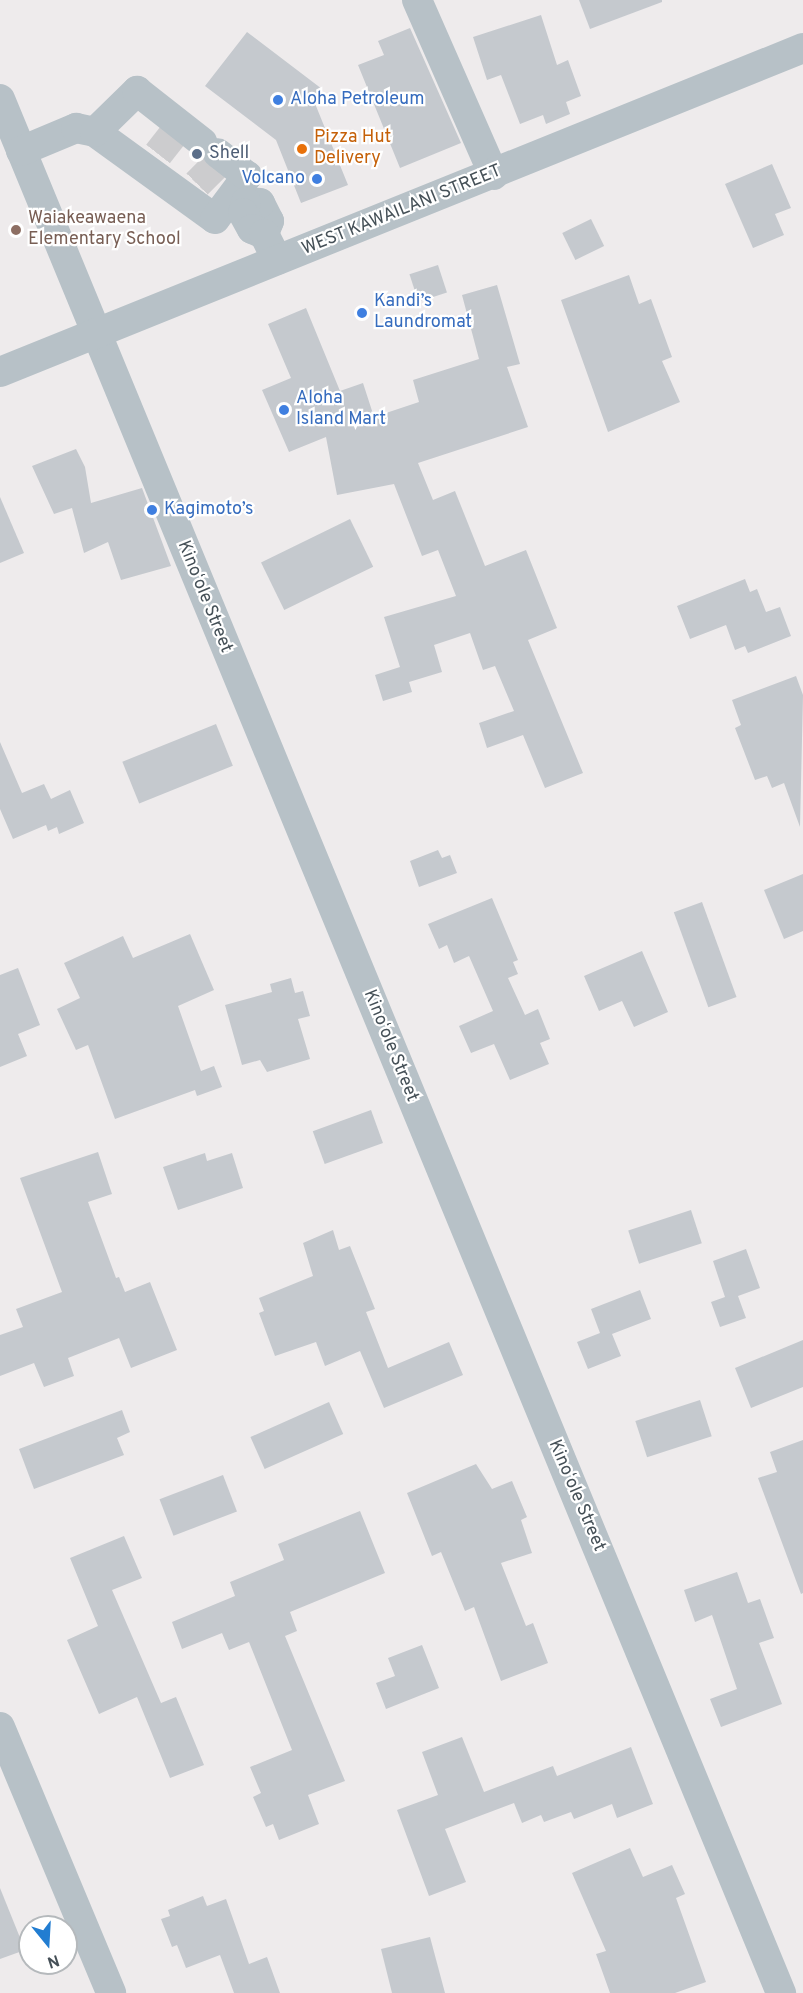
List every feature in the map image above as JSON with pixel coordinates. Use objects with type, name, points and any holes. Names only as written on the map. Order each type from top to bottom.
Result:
[{"type":"street","points":[[417,0],[494,175]]},
{"type":"street","name":"WEST KAWAILANI STREET","points":[[0,372],[94,333],[270,247],[494,175],[803,48]]},
{"type":"street","points":[[21,151],[76,128],[190,158],[247,176],[241,197],[215,219],[190,158],[137,91],[95,132]]},
{"type":"street","name":"Kinoʻole Street","points":[[0,99],[94,333],[782,1993]]},
{"type":"street","points":[[241,197],[260,203],[269,221],[270,247]]},
{"type":"street","points":[[0,1727],[111,1993]]},
{"type":"building","points":[[579,0],[662,0],[662,2],[590,29]]},
{"type":"building","points":[[541,15],[557,65],[568,60],[581,96],[566,102],[570,114],[546,124],[543,115],[520,124],[501,75],[487,80],[473,37]]},
{"type":"building","points":[[410,28],[461,143],[400,168],[358,65],[384,55],[378,41]]},
{"type":"building","points":[[247,32],[322,89],[314,101],[348,185],[301,203],[276,140],[205,86]]},
{"type":"building","points":[[772,164],[791,208],[775,214],[784,235],[753,248],[725,184]]},
{"type":"building","points":[[591,219],[604,246],[575,260],[562,233]]},
{"type":"building","points":[[438,265],[447,293],[418,302],[409,274]]},
{"type":"building","points":[[629,275],[639,304],[651,299],[672,357],[662,361],[680,402],[608,432],[561,300]]},
{"type":"building","points":[[497,285],[520,364],[507,367],[528,427],[418,463],[433,500],[455,491],[485,566],[526,550],[557,628],[528,640],[583,773],[545,788],[523,735],[487,748],[479,723],[514,711],[495,666],[483,670],[470,633],[434,645],[442,672],[409,682],[412,692],[383,701],[375,675],[400,667],[384,617],[456,596],[438,550],[422,556],[394,484],[337,495],[326,437],[289,452],[262,390],[291,378],[268,324],[306,308],[340,391],[363,383],[374,417],[419,402],[413,380],[479,359],[462,295]]},
{"type":"building","points":[[76,449],[85,467],[91,503],[142,488],[171,566],[121,580],[108,542],[84,553],[72,508],[54,514],[32,466]]},
{"type":"building","points":[[0,497],[24,553],[0,563]]},
{"type":"building","points":[[350,519],[373,567],[284,610],[261,562]]},
{"type":"building","points":[[745,579],[750,592],[757,589],[766,612],[780,607],[791,636],[748,653],[745,646],[735,650],[726,625],[690,639],[677,606]]},
{"type":"building","points":[[796,676],[803,695],[800,827],[784,783],[772,788],[767,776],[755,780],[735,728],[741,725],[732,700]]},
{"type":"building","points":[[216,724],[233,766],[139,804],[122,762]]},
{"type":"building","points":[[0,742],[22,793],[44,784],[51,799],[70,790],[84,823],[59,834],[57,827],[48,831],[46,825],[13,839],[0,809]]},
{"type":"building","points":[[438,850],[442,858],[450,855],[457,873],[419,887],[410,861]]},
{"type":"building","points":[[803,874],[803,931],[784,939],[764,890]]},
{"type":"building","points":[[492,898],[518,960],[513,962],[518,974],[508,978],[525,1015],[538,1009],[550,1039],[540,1043],[549,1064],[510,1080],[494,1044],[471,1053],[459,1026],[493,1011],[469,956],[454,963],[447,945],[439,949],[428,924]]},
{"type":"building","points":[[702,902],[737,997],[708,1007],[674,912]]},
{"type":"building","points":[[190,934],[214,990],[178,1006],[201,1071],[214,1066],[222,1087],[197,1096],[195,1090],[115,1119],[88,1045],[76,1050],[57,1009],[80,998],[64,963],[123,936],[133,958]]},
{"type":"building","points":[[642,951],[668,1012],[634,1027],[622,1001],[599,1011],[584,976]]},
{"type":"building","points":[[18,968],[40,1025],[18,1034],[27,1056],[0,1067],[0,975]]},
{"type":"building","points":[[291,978],[295,993],[303,991],[310,1016],[298,1019],[310,1059],[267,1072],[260,1060],[242,1065],[225,1005],[272,992],[270,984]]},
{"type":"building","points":[[371,1110],[383,1143],[325,1164],[313,1131]]},
{"type":"building","points":[[98,1152],[112,1194],[88,1202],[116,1278],[119,1277],[125,1292],[150,1282],[177,1350],[131,1368],[119,1338],[68,1358],[74,1376],[44,1387],[34,1363],[0,1376],[0,1335],[23,1327],[16,1309],[62,1292],[20,1178]]},
{"type":"building","points":[[205,1153],[207,1161],[232,1153],[243,1188],[178,1210],[163,1167]]},
{"type":"building","points":[[691,1210],[702,1243],[639,1264],[628,1230]]},
{"type":"building","points":[[333,1230],[339,1250],[350,1246],[375,1309],[366,1312],[388,1368],[449,1342],[463,1375],[384,1408],[360,1351],[325,1366],[316,1342],[275,1356],[259,1313],[264,1311],[259,1298],[313,1276],[303,1243]]},
{"type":"building","points":[[746,1249],[760,1288],[738,1296],[746,1318],[720,1327],[711,1302],[725,1297],[713,1261]]},
{"type":"building","points":[[640,1290],[651,1319],[612,1334],[621,1356],[588,1369],[577,1342],[600,1333],[591,1309]]},
{"type":"building","points":[[803,1340],[803,1387],[751,1408],[735,1368]]},
{"type":"building","points":[[700,1400],[712,1436],[647,1457],[635,1421]]},
{"type":"building","points":[[329,1402],[343,1434],[265,1469],[250,1437]]},
{"type":"building","points":[[122,1410],[130,1432],[117,1438],[124,1455],[34,1489],[19,1449]]},
{"type":"building","points":[[803,1440],[803,1593],[801,1594],[758,1478],[777,1472],[770,1452]]},
{"type":"building","points":[[476,1464],[492,1489],[512,1481],[527,1517],[521,1520],[532,1553],[501,1563],[526,1626],[533,1623],[548,1663],[501,1681],[474,1607],[465,1611],[441,1552],[432,1556],[407,1493]]},
{"type":"building","points":[[223,1475],[237,1511],[173,1536],[160,1499]]},
{"type":"building","points":[[360,1511],[385,1573],[290,1612],[297,1631],[285,1636],[345,1781],[308,1795],[319,1824],[279,1840],[273,1824],[266,1827],[253,1797],[261,1793],[250,1767],[292,1750],[249,1642],[229,1650],[222,1633],[182,1649],[172,1622],[235,1596],[230,1582],[284,1560],[278,1544]]},
{"type":"building","points":[[124,1536],[142,1578],[112,1590],[161,1703],[176,1697],[204,1765],[170,1778],[137,1697],[99,1714],[67,1640],[98,1626],[70,1558]]},
{"type":"building","points":[[737,1572],[748,1603],[760,1599],[774,1638],[759,1643],[782,1704],[721,1727],[710,1699],[737,1689],[712,1615],[695,1622],[684,1590]]},
{"type":"building","points":[[422,1645],[439,1688],[386,1709],[376,1683],[395,1676],[388,1658]]},
{"type":"building","points":[[462,1737],[484,1792],[553,1766],[557,1776],[631,1747],[653,1804],[617,1818],[612,1804],[574,1819],[571,1812],[544,1822],[541,1815],[522,1823],[514,1803],[445,1829],[466,1882],[429,1896],[397,1810],[438,1795],[422,1752]]},
{"type":"building","points":[[630,1848],[643,1877],[672,1865],[685,1894],[676,1898],[706,1982],[675,1993],[610,1993],[596,1954],[606,1951],[572,1873]]},
{"type":"building","points":[[0,1888],[18,1933],[18,1953],[0,1959]]},
{"type":"building","points":[[203,1896],[207,1906],[226,1899],[249,1964],[267,1957],[280,1993],[234,1993],[220,1955],[186,1968],[177,1945],[172,1947],[161,1919],[170,1916],[168,1910]]},
{"type":"building","points":[[430,1937],[445,1993],[392,1993],[381,1949]]},
{"type":"tunnel","points":[[158,154],[175,132]]},
{"type":"tunnel","points":[[197,184],[216,165]]},
{"type":"place","name":"Aloha Petroleum","points":[[278,100]]},
{"type":"place","name":"Pizza Hut Delivery","points":[[302,149]]},
{"type":"place","name":"Shell","points":[[197,154]]},
{"type":"place","name":"Volcano","points":[[317,179]]},
{"type":"place","name":"Waiakeawaena Elementary School","points":[[16,230]]},
{"type":"place","name":"Kandi’s Laundromat","points":[[362,313]]},
{"type":"place","name":"Aloha Island Mart","points":[[284,410]]},
{"type":"place","name":"Kagimoto’s","points":[[152,510]]}]
